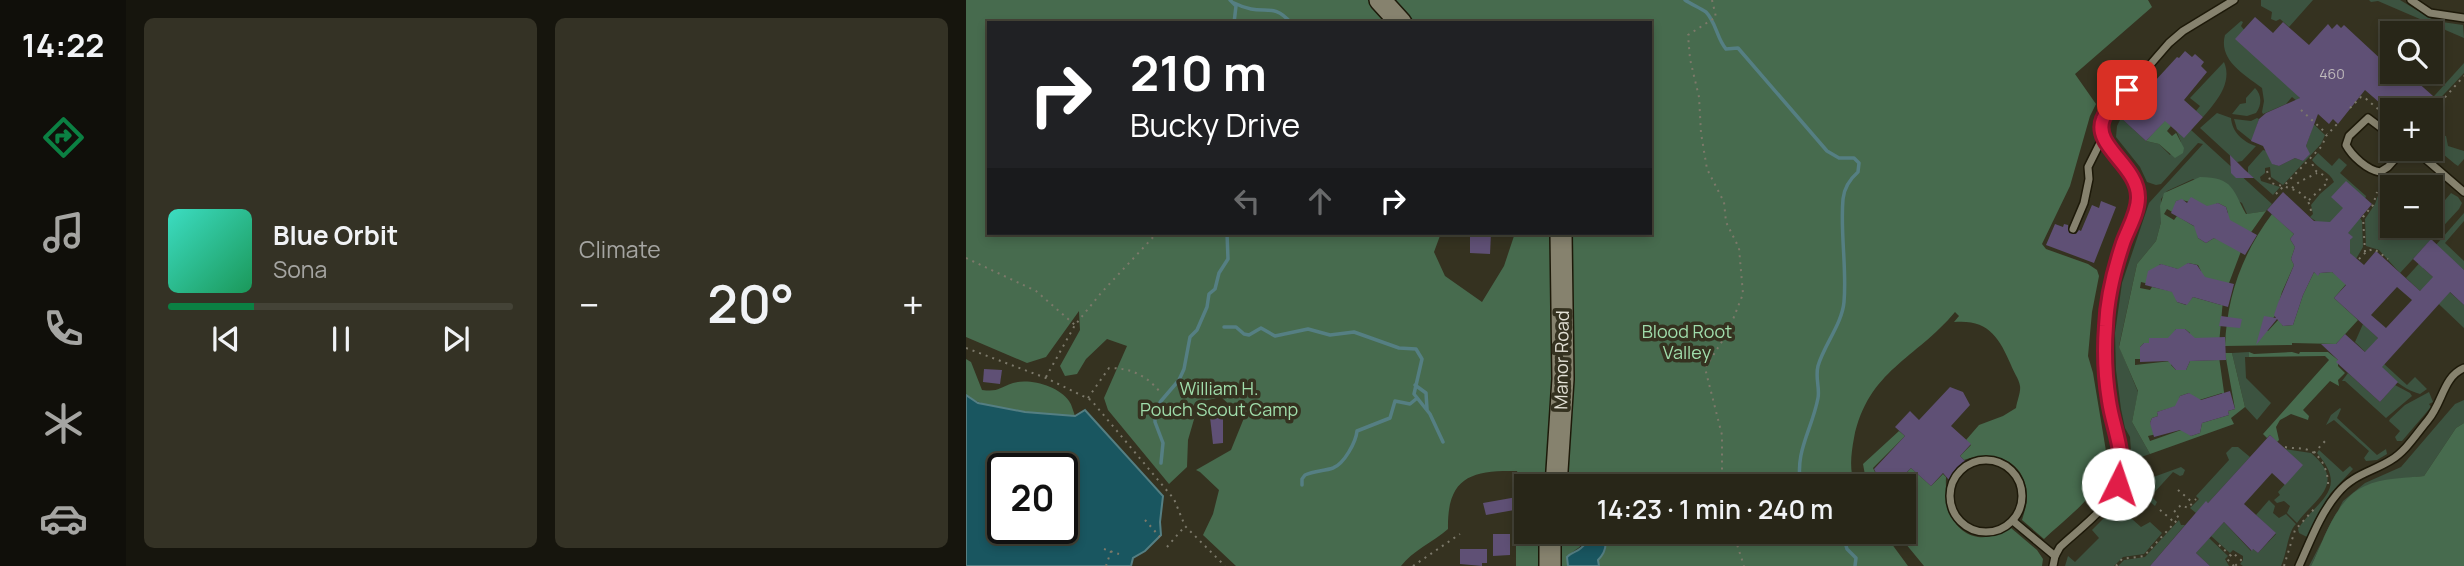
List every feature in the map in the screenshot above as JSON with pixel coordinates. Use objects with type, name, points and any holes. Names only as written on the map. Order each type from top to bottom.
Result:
[{"type":"street","points":[[1380,0],[1399,21]]},
{"type":"street","name":"Manor Road","points":[[1557,474],[1563,379],[1561,235]]},
{"type":"street","points":[[1550,544],[1550,566]]},
{"type":"lane","points":[[2013,521],[2054,561],[2060,547],[2114,492],[2121,471],[2120,448],[2109,402],[2105,357],[2106,325],[2115,271],[2138,197],[2131,173],[2103,137],[2101,127],[2108,111],[2169,43],[2183,31],[2234,0]]},
{"type":"lane","points":[[2411,0],[2430,13],[2464,18]]},
{"type":"lane","points":[[2380,127],[2368,118],[2349,136],[2346,145],[2351,153],[2371,170],[2379,172],[2393,161]]},
{"type":"lane","points":[[2073,229],[2084,203],[2089,180],[2088,167],[2103,137]]},
{"type":"lane","points":[[2428,161],[2464,192]]},
{"type":"lane","points":[[2299,566],[2337,494],[2363,472],[2392,460],[2400,453],[2435,412],[2454,372],[2464,368]]},
{"type":"lane","points":[[1988,459],[2010,469],[2020,482],[2022,490],[2021,507],[2013,521],[2000,530],[1984,533],[1962,524],[1953,511],[1950,495],[1958,472],[1972,463],[1988,459]]},
{"type":"path","points":[[1712,0],[1716,16],[1688,35],[1690,59],[1699,97],[1707,169],[1724,202],[1726,222],[1739,248],[1743,294],[1728,332],[1704,368],[1722,435],[1722,474]]},
{"type":"path","points":[[2443,100],[2464,76]]},
{"type":"path","points":[[2350,108],[2364,97],[2380,111]]},
{"type":"path","points":[[2301,110],[2328,134]]},
{"type":"path","points":[[2276,194],[2324,144],[2328,134],[2338,123]]},
{"type":"path","points":[[2308,200],[2328,182],[2309,159]]},
{"type":"path","points":[[2267,171],[2271,183],[2300,192],[2308,200],[2311,211],[2308,214]]},
{"type":"path","points":[[2292,189],[2299,182],[2318,173]]},
{"type":"path","points":[[2365,252],[2363,216],[2372,205],[2377,191]]},
{"type":"path","points":[[1046,378],[1076,325],[1101,293],[1155,235]]},
{"type":"path","points":[[2358,259],[2365,252],[2375,249],[2388,259]]},
{"type":"path","points":[[966,258],[1037,291],[1076,325]]},
{"type":"path","points":[[966,348],[1046,378],[1087,398],[1174,499],[1185,526],[1225,566]]},
{"type":"path","points":[[1087,398],[1109,368],[1138,372],[1160,392]]},
{"type":"path","points":[[2314,453],[2327,439]]},
{"type":"path","points":[[2285,447],[2314,453],[2326,470],[2328,491]]},
{"type":"path","points":[[2178,490],[2193,503]]},
{"type":"path","points":[[2116,566],[2122,559],[2144,556],[2179,518],[2175,512],[2181,505],[2188,508],[2196,499]]},
{"type":"path","points":[[2284,566],[2295,530],[2307,514],[2322,502]]},
{"type":"path","points":[[2160,510],[2175,523]]},
{"type":"path","points":[[1145,520],[1160,537]]},
{"type":"path","points":[[1167,547],[1185,526]]},
{"type":"path","points":[[1413,566],[1460,534]]},
{"type":"path","points":[[1737,544],[1744,566]]},
{"type":"path","points":[[2219,545],[2230,556]]},
{"type":"path","points":[[1104,549],[1119,554]]},
{"type":"path","points":[[1106,566],[1111,551]]},
{"type":"path","points":[[2236,565],[2241,560],[2233,553],[2227,559],[2236,565],[2242,566]]},
{"type":"green space","name":"William H. Pouch Scout Camp","points":[[966,0],[1370,0],[1388,21],[987,21],[987,235],[1440,235],[1434,252],[1445,276],[1482,302],[1504,266],[1514,235],[1552,235],[1555,396],[1549,474],[1487,472],[1465,480],[1452,498],[1448,529],[1401,566],[1236,566],[1203,535],[1213,514],[1219,490],[1196,470],[1231,450],[1244,418],[1221,397],[1199,402],[1188,440],[1187,467],[1169,484],[1108,410],[1104,398],[1127,346],[1107,339],[1086,359],[1077,374],[1065,376],[1060,366],[1080,330],[1079,311],[1046,357],[1027,363],[966,337]]},
{"type":"green space","name":"Blood Root Valley","points":[[1389,0],[2148,0],[2152,7],[2075,74],[2096,104],[2070,186],[2042,244],[2046,249],[2088,264],[2097,270],[2099,276],[2088,356],[2107,457],[2105,470],[2093,492],[2044,539],[2022,520],[2027,501],[2026,485],[2015,467],[1997,458],[1986,456],[1964,460],[1960,456],[1971,445],[1966,440],[1979,425],[2016,408],[2020,388],[1997,338],[1976,324],[1954,322],[1959,316],[1955,312],[1895,367],[1870,396],[1854,438],[1852,474],[1564,474],[1568,235],[1652,235],[1652,21],[1408,21]]},
{"type":"green space","points":[[2261,0],[2313,0],[2289,27],[2280,19],[2271,19],[2272,12],[2261,6]]},
{"type":"green space","points":[[2369,0],[2400,0],[2435,21],[2424,21],[2378,1]]},
{"type":"green space","points":[[2241,21],[2241,26],[2300,98],[2297,101],[2292,97],[2286,104],[2263,114],[2262,88],[2234,66],[2225,52],[2225,35]]},
{"type":"green space","points":[[2443,22],[2463,25],[2464,38],[2443,29]]},
{"type":"green space","points":[[2224,62],[2225,85],[2218,99],[2203,117],[2196,111],[2200,106],[2190,98]]},
{"type":"green space","points":[[2464,63],[2464,73],[2440,98],[2432,98]]},
{"type":"green space","points":[[2255,88],[2260,100],[2256,113],[2247,116],[2232,114],[2240,104],[2246,103],[2246,98]]},
{"type":"green space","points":[[2299,110],[2325,135],[2321,144],[2283,185],[2271,177],[2270,167],[2265,168],[2265,173],[2260,177],[2261,181],[2280,187],[2273,195],[2248,173],[2248,167],[2263,150],[2271,152],[2273,164],[2279,166],[2295,158],[2303,161],[2309,154],[2306,146],[2312,129]]},
{"type":"green space","points":[[2217,113],[2231,118],[2239,136],[2256,146],[2242,161],[2237,162],[2200,128]]},
{"type":"green space","points":[[2121,118],[2146,141],[2159,144],[2170,155],[2181,142],[2176,130],[2191,130],[2272,204],[2266,211],[2247,214],[2242,203],[2193,179],[2167,191],[2161,199],[2161,222],[2156,241],[2137,264],[2119,346],[2138,392],[2132,422],[2150,454],[2141,457],[2141,466],[2133,469],[2129,466],[2130,437],[2121,409],[2116,370],[2115,333],[2122,283],[2149,203],[2203,144],[2198,143],[2161,184],[2156,185],[2147,182],[2140,167],[2116,137]]},
{"type":"green space","points":[[2234,119],[2251,121],[2259,119],[2252,141],[2237,129]]},
{"type":"green space","points":[[2165,120],[2171,126],[2167,131],[2172,136],[2176,133],[2174,129],[2184,148],[2183,153],[2175,158],[2159,144],[2146,141]]},
{"type":"green space","points":[[2443,135],[2446,136],[2448,146],[2464,151],[2464,159],[2458,166],[2443,154]]},
{"type":"green space","points":[[2318,153],[2332,166],[2339,158],[2347,165],[2340,173],[2366,196],[2360,218],[2363,247],[2356,259],[2350,253],[2352,237],[2330,222],[2317,222],[2310,217],[2313,214],[2311,205],[2334,182],[2312,160]]},
{"type":"green space","points":[[2200,177],[2220,180],[2231,187],[2246,214],[2266,211],[2247,238],[2226,218],[2226,207],[2218,203],[2209,207],[2176,201],[2174,213],[2167,209],[2164,214],[2174,220],[2177,216],[2197,228],[2198,238],[2206,243],[2214,238],[2243,246],[2226,291],[2200,276],[2198,265],[2188,263],[2181,270],[2160,264],[2149,284],[2141,282],[2140,288],[2150,290],[2152,287],[2175,292],[2177,302],[2186,305],[2193,297],[2221,305],[2223,300],[2219,344],[2190,338],[2190,333],[2185,329],[2176,329],[2171,338],[2150,338],[2149,343],[2140,347],[2143,359],[2135,359],[2135,365],[2171,361],[2176,370],[2186,370],[2190,361],[2218,360],[2219,357],[2225,399],[2222,393],[2196,401],[2189,393],[2180,396],[2177,406],[2157,412],[2158,416],[2152,418],[2150,423],[2157,434],[2148,436],[2150,441],[2184,429],[2191,436],[2200,433],[2202,423],[2229,415],[2228,411],[2235,409],[2225,353],[2232,353],[2245,407],[2231,418],[2234,424],[2150,454],[2132,422],[2138,391],[2119,347],[2137,264],[2156,241],[2164,193]]},
{"type":"green space","points":[[2380,190],[2380,238],[2432,238],[2400,273],[2379,250],[2366,246],[2365,219]]},
{"type":"green space","points":[[2451,193],[2462,203],[2443,226],[2443,202]]},
{"type":"green space","points":[[2464,213],[2464,221],[2445,243],[2464,261],[2464,270],[2435,246]]},
{"type":"green space","points":[[2272,214],[2294,234],[2290,239],[2295,247],[2291,259],[2294,265],[2275,316],[2261,330],[2268,331],[2279,319],[2283,326],[2293,325],[2314,272],[2318,275],[2332,272],[2347,283],[2334,298],[2358,320],[2336,344],[2225,346],[2229,310],[2238,276],[2252,244]]},
{"type":"green space","points":[[2424,258],[2423,268],[2464,305],[2464,328],[2423,289],[2420,291],[2406,278]]},
{"type":"green space","points":[[2363,324],[2378,338],[2376,341],[2383,363],[2407,385],[2415,377],[2427,389],[2420,394],[2402,386],[2355,342]]},
{"type":"green space","points":[[2249,352],[2249,357],[2245,357],[2246,378],[2271,403],[2257,420],[2245,407],[2232,353]]},
{"type":"green space","points":[[2249,352],[2328,352],[2338,360],[2338,366],[2345,373],[2338,380],[2339,386],[2330,381],[2303,410],[2309,416],[2308,420],[2291,414],[2280,420],[2276,427],[2279,440],[2277,442],[2270,435],[2267,438],[2263,434],[2329,360],[2325,356],[2249,357]]},
{"type":"green space","points":[[966,359],[971,362],[982,390],[995,390],[1020,382],[1043,384],[1064,396],[1075,416],[1004,410],[978,402],[966,395]]},
{"type":"green space","points":[[2348,373],[2380,402],[2395,385],[2412,396],[2386,418],[2342,381]]},
{"type":"green space","points":[[2429,392],[2433,402],[2429,404],[2431,407],[2402,441],[2397,441],[2395,437],[2400,431],[2390,419],[2405,405]]},
{"type":"green space","points":[[2464,400],[2464,423],[2456,428],[2424,476],[2386,481],[2368,487],[2351,496],[2338,511],[2343,501],[2365,483],[2401,467],[2455,404]]},
{"type":"green space","points":[[2340,408],[2337,418],[2377,455],[2386,449],[2387,454],[2377,460],[2366,461],[2364,458],[2369,451],[2334,420],[2326,425],[2331,415]]},
{"type":"green space","points":[[2464,423],[2464,566],[2311,566],[2332,521],[2346,500],[2372,483],[2424,476],[2456,428]]},
{"type":"green space","points":[[1899,431],[1905,436],[1873,468],[1876,474],[1865,474],[1863,464]]},
{"type":"green space","points":[[2232,447],[2238,447],[2250,457],[2196,513],[2190,508],[2199,499],[2196,496],[2229,460],[2226,453]]},
{"type":"green space","points":[[2285,449],[2311,453],[2327,474],[2324,491],[2297,523],[2287,513],[2290,506],[2284,501],[2277,503],[2274,500],[2302,465]]},
{"type":"green space","points":[[2319,450],[2343,472],[2350,466],[2353,469],[2330,494],[2307,537],[2299,533],[2298,529],[2327,494],[2330,486],[2326,466],[2317,453]]},
{"type":"green space","points":[[2181,467],[2185,470],[2183,475],[2173,472],[2151,496],[2157,502],[2155,506],[2135,489],[2137,483]]},
{"type":"green space","points":[[1911,468],[1931,486],[1943,474],[1946,477],[1948,505],[1961,529],[1968,534],[1982,537],[2011,528],[2037,550],[2043,559],[2042,566],[1924,566],[1906,544],[1916,544],[1916,474],[1905,474]]},
{"type":"green space","points":[[2269,500],[2275,506],[2273,513],[2279,518],[2286,514],[2296,524],[2281,566],[2243,566],[2240,564],[2243,556],[2233,550],[2230,553],[2211,536],[2224,522],[2251,551],[2253,549],[2258,553],[2276,534],[2256,515]]},
{"type":"green space","points":[[2120,502],[2127,507],[2124,512],[2141,527],[2150,522],[2162,533],[2144,554],[2123,557],[2114,566],[2065,566],[2068,556],[2075,562],[2099,538],[2092,530]]},
{"type":"green space","points":[[2179,520],[2181,525],[2185,525],[2150,566],[2118,566],[2124,560],[2145,557]]},
{"type":"green space","points":[[2209,538],[2228,556],[2225,559],[2229,566],[2210,566],[2196,553]]},
{"type":"green space","points":[[1516,544],[1543,544],[1544,566],[1516,566]]},
{"type":"green space","points":[[1562,544],[1583,544],[1567,557],[1568,566],[1561,566]]},
{"type":"green space","points":[[1593,544],[1892,544],[1908,566],[1599,566],[1598,560],[1602,556]]},
{"type":"water","points":[[966,395],[978,403],[1025,412],[1075,416],[1085,410],[1163,496],[1161,535],[1145,551],[1133,558],[1131,566],[966,566]]},
{"type":"water","points":[[1584,544],[1605,544],[1598,560],[1599,566],[1568,566],[1567,557]]},
{"type":"building","points":[[2255,17],[2273,33],[2283,22],[2309,45],[2328,24],[2332,29],[2337,24],[2341,28],[2344,25],[2380,58],[2380,84],[2420,84],[2433,96],[2380,98],[2380,103],[2365,90],[2338,124],[2333,119],[2329,124],[2318,114],[2306,146],[2310,154],[2303,161],[2295,158],[2279,166],[2272,164],[2263,146],[2251,141],[2259,119],[2266,113],[2300,98],[2235,39]]},
{"type":"building","points":[[2185,51],[2192,57],[2195,54],[2204,62],[2201,66],[2207,72],[2184,100],[2203,117],[2184,138],[2165,121],[2146,141],[2121,118]]},
{"type":"building","points":[[2230,155],[2254,178],[2236,178],[2231,173]]},
{"type":"building","points":[[2346,181],[2372,204],[2348,233],[2353,237],[2350,240],[2350,253],[2364,265],[2376,251],[2420,291],[2433,277],[2413,259],[2431,239],[2464,270],[2464,305],[2450,292],[2382,367],[2398,382],[2380,402],[2336,362],[2338,360],[2321,344],[2336,344],[2345,334],[2365,352],[2378,338],[2334,298],[2346,285],[2332,272],[2320,273],[2318,276],[2314,272],[2293,325],[2283,326],[2277,319],[2256,345],[2264,316],[2276,318],[2274,315],[2278,303],[2294,265],[2291,259],[2295,247],[2290,239],[2294,234],[2267,210],[2283,192],[2314,221],[2330,222],[2343,208],[2331,197]],"holes":[[[2397,287],[2412,300],[2386,328],[2371,315]]]},
{"type":"building","points":[[2191,197],[2207,206],[2218,203],[2226,207],[2230,220],[2257,235],[2245,255],[2214,238],[2206,243],[2198,238],[2194,226],[2171,213],[2176,201],[2182,199],[2187,203]]},
{"type":"building","points":[[2101,201],[2116,207],[2094,263],[2046,245],[2055,224],[2063,227],[2064,224],[2068,225],[2069,233],[2076,234],[2081,231],[2092,205],[2099,208]]},
{"type":"building","points":[[1470,235],[1491,235],[1490,254],[1470,253]]},
{"type":"building","points":[[2188,263],[2197,265],[2205,277],[2234,284],[2228,307],[2193,297],[2187,305],[2177,302],[2172,292],[2145,285],[2148,271],[2161,264],[2178,269]]},
{"type":"building","points":[[2221,316],[2242,319],[2240,328],[2219,326]]},
{"type":"building","points":[[2176,329],[2185,329],[2195,338],[2225,337],[2226,360],[2190,361],[2186,370],[2176,370],[2168,361],[2140,362],[2140,347],[2149,343],[2149,338],[2168,338]]},
{"type":"building","points":[[984,369],[1002,370],[1000,384],[983,382]]},
{"type":"building","points":[[1950,387],[1963,392],[1970,405],[1951,426],[1971,444],[1960,456],[1966,462],[1949,480],[1943,473],[1931,486],[1911,468],[1905,474],[1876,474],[1874,469],[1905,436],[1895,427],[1910,411],[1919,420]]},
{"type":"building","points":[[2230,391],[2235,409],[2228,411],[2229,415],[2202,423],[2200,433],[2191,436],[2180,430],[2154,437],[2150,423],[2152,418],[2158,416],[2157,412],[2175,406],[2180,396],[2189,393],[2201,400]]},
{"type":"building","points":[[1223,416],[1223,443],[1213,444],[1210,417]]},
{"type":"building","points":[[2270,435],[2303,465],[2285,485],[2272,473],[2244,504],[2276,533],[2258,553],[2253,549],[2252,551],[2224,522],[2196,553],[2210,566],[2150,566],[2206,501],[2208,503]]},
{"type":"building","points":[[1514,498],[1514,510],[1486,515],[1483,503]]},
{"type":"building","points":[[1493,534],[1510,534],[1510,555],[1493,556]]},
{"type":"building","points":[[1460,549],[1487,549],[1487,563],[1482,563],[1482,566],[1460,564]]},
{"type":"waterway","points":[[1230,0],[1236,6],[1234,21]]},
{"type":"waterway","points":[[1685,0],[1706,12],[1726,49],[1738,48],[1827,151],[1839,158],[1854,158],[1859,163],[1858,172],[1848,184],[1843,199],[1843,310],[1818,366],[1818,398],[1802,452],[1799,474]]},
{"type":"waterway","points":[[1234,3],[1278,12],[1289,21]]},
{"type":"waterway","points":[[1161,463],[1163,443],[1155,422],[1155,411],[1179,380],[1184,369],[1190,337],[1197,330],[1207,307],[1209,294],[1215,289],[1219,273],[1228,259],[1227,235]]},
{"type":"waterway","points":[[1224,327],[1236,327],[1249,335],[1261,328],[1275,336],[1308,329],[1330,335],[1354,332],[1399,348],[1416,349],[1422,359],[1414,394],[1430,414],[1443,442]]},
{"type":"waterway","points":[[1415,385],[1426,393],[1427,409]]},
{"type":"waterway","points":[[1302,485],[1305,475],[1337,466],[1352,446],[1357,431],[1390,418],[1395,401],[1410,404],[1416,399]]},
{"type":"waterway","points":[[1846,544],[1856,558],[1855,566]]},
{"type":"route","points":[[2118,484],[2122,462],[2109,402],[2105,357],[2106,325],[2115,271],[2138,197],[2135,180],[2109,147],[2101,127],[2108,111],[2127,90]]}]
